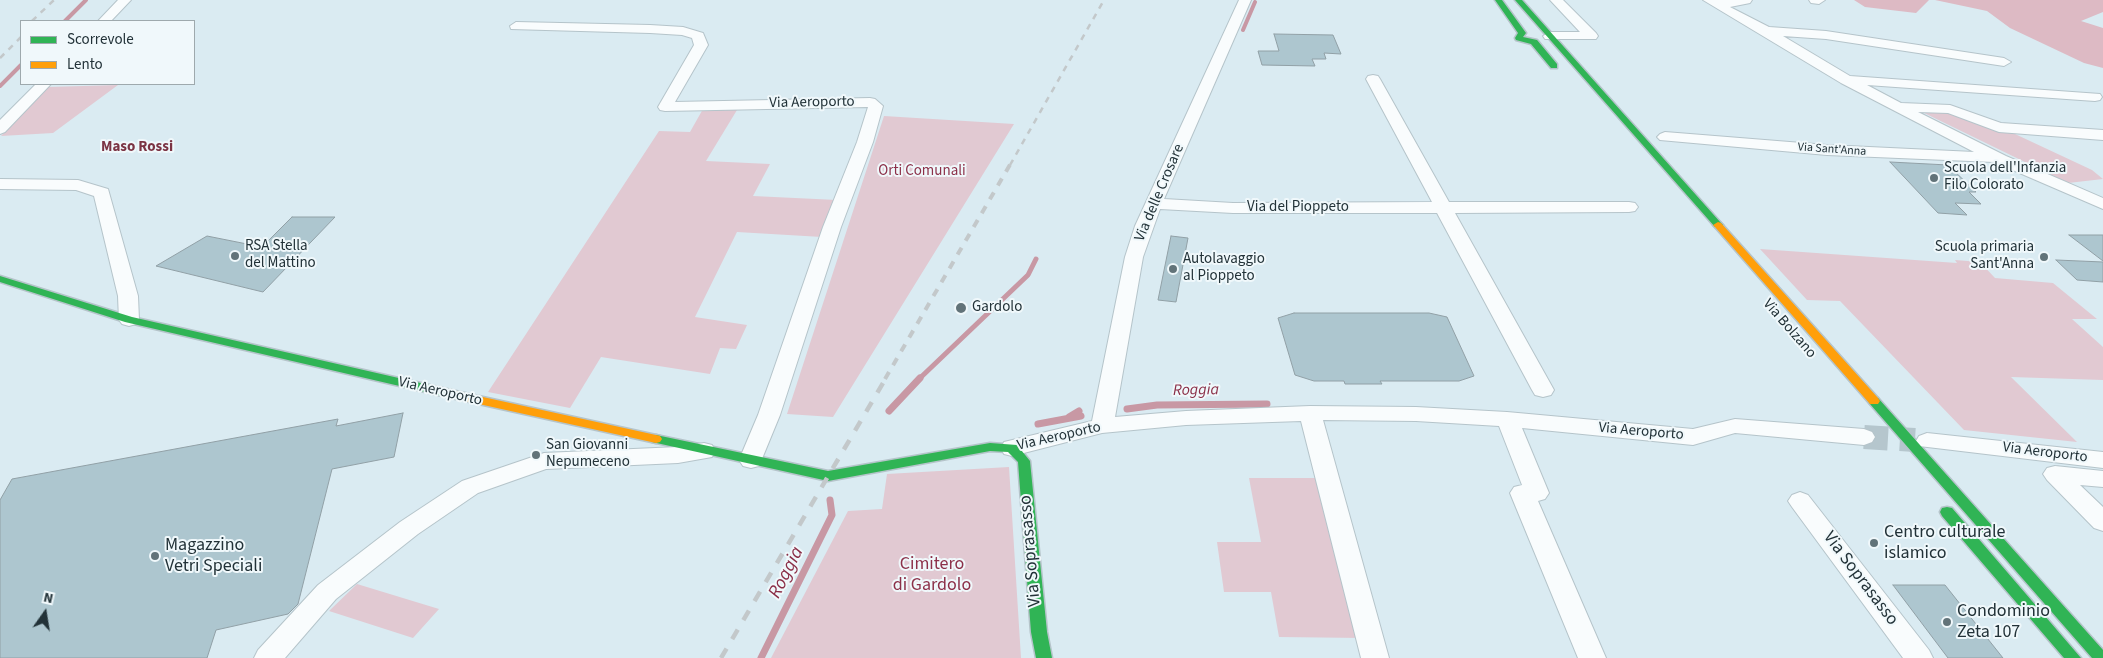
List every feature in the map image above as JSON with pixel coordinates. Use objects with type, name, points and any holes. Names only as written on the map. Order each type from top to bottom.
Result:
[{"type":"main road","points":[[1498,0],[1522,33],[1519,38],[1534,42],[1564,74],[1505,0]]},
{"type":"main road","name":"Via Bolzano","points":[[1518,0],[2102,658]]},
{"type":"main road","name":"Via Aeroporto","points":[[0,279],[129,320],[275,355],[828,476],[990,447],[1012,448]]},
{"type":"main road","name":"Via Soprasasso","points":[[1012,448],[1024,461],[1038,632],[1044,658]]},
{"type":"main road","points":[[1936,500],[2074,658]]},
{"type":"street","points":[[105,20],[125,0]]},
{"type":"street","name":"Via delle Crosare","points":[[1102,426],[1134,257],[1152,204],[1245,0]]},
{"type":"street","points":[[1550,36],[1591,36],[1556,0]]},
{"type":"street","name":"Via Sant'Anna","points":[[1714,2],[1746,0]]},
{"type":"street","name":"Via Sant'Anna","points":[[1714,2],[1846,80],[1896,106],[2000,159],[2103,204]]},
{"type":"street","name":"Via Aeroporto","points":[[516,26],[650,29],[683,31],[698,36],[701,45],[665,107],[870,102],[876,106],[865,142],[832,227],[752,460]]},
{"type":"street","name":"Via Sant'Anna","points":[[1766,31],[1826,35],[2004,62]]},
{"type":"street","points":[[1373,79],[1543,390]]},
{"type":"street","name":"Via Sant'Anna","points":[[1846,80],[2096,97]]},
{"type":"street","points":[[0,129],[43,85]]},
{"type":"street","name":"Via Sant'Anna","points":[[1896,106],[1950,109],[1999,127],[2103,135]]},
{"type":"street","name":"Via Sant'Anna","points":[[1665,137],[1827,150],[2000,159]]},
{"type":"street","points":[[0,184],[78,185],[102,193],[128,296],[129,320]]},
{"type":"street","name":"Via del Pioppeto","points":[[1152,204],[1233,208],[1630,206]]},
{"type":"street","points":[[1310,413],[1375,658]]},
{"type":"street","name":"Via Aeroporto","points":[[1012,448],[1102,426],[1186,418],[1310,413],[1416,414],[1506,419],[1693,437],[1735,426],[1864,437]]},
{"type":"street","points":[[1506,419],[1537,493],[1522,493],[1592,658]]},
{"type":"street","name":"Via Aeroporto","points":[[1927,441],[2103,460]]},
{"type":"street","points":[[268,658],[327,592],[409,528],[470,487],[544,461],[678,454],[706,450]]},
{"type":"street","name":"Via Aeroporto","points":[[2103,479],[2055,474],[2103,522]]},
{"type":"street","name":"Via Soprasasso","points":[[1800,501],[1919,658]]},
{"type":"green space","points":[[118,85],[53,133],[1,136],[48,87]]},
{"type":"green space","points":[[703,109],[737,110],[706,161],[770,164],[753,196],[837,200],[822,237],[737,232],[695,317],[747,325],[736,349],[720,348],[710,374],[601,357],[570,408],[488,392],[659,131],[690,132]]},
{"type":"green space","points":[[1918,110],[1951,111],[2015,134],[2092,170],[2103,179],[2068,183]]},
{"type":"green space","name":"Orti Comunali","points":[[884,116],[1014,124],[833,417],[787,414]]},
{"type":"green space","points":[[1760,249],[1957,263],[1955,260],[1980,262],[1995,278],[2053,283],[2097,319],[2072,319],[2103,347],[2103,380],[2011,377],[2077,442],[1964,430],[1840,301],[1807,300]]},
{"type":"green space","name":"Cimitero di Gardolo","points":[[1009,467],[1021,658],[771,658],[848,511],[882,509],[887,474]]},
{"type":"green space","points":[[1249,478],[1321,478],[1363,638],[1279,637],[1271,592],[1224,592],[1217,542],[1261,542]]},
{"type":"green space","points":[[357,584],[439,609],[413,638],[329,611]]},
{"type":"shaded area","points":[[1854,0],[1929,0],[1916,13],[1865,7]]},
{"type":"shaded area","points":[[1935,0],[2103,0],[2103,12],[2081,21],[2103,28],[2103,68],[2084,63],[2010,28],[1987,11]]},
{"type":"building","points":[[1274,34],[1333,35],[1341,54],[1324,53],[1326,59],[1312,59],[1315,66],[1262,65],[1258,51],[1279,51]]},
{"type":"building","name":"Scuola dell'Infanzia Filo Colorato","points":[[1890,162],[1948,165],[1976,192],[1969,192],[1981,204],[1955,203],[1967,215],[1938,213]]},
{"type":"building","name":"RSA Stella del Mattino","points":[[292,217],[335,217],[263,292],[156,266],[207,236],[262,247]]},
{"type":"building","points":[[2069,235],[2103,235],[2103,261]]},
{"type":"building","name":"Autolavaggio al Pioppeto","points":[[1171,236],[1188,238],[1176,302],[1158,300]]},
{"type":"building","points":[[2056,260],[2103,262],[2103,282],[2077,280]]},
{"type":"building","points":[[1294,313],[1429,313],[1447,317],[1474,376],[1459,381],[1380,381],[1382,384],[1345,384],[1344,381],[1314,381],[1295,375],[1278,318]]},
{"type":"building","name":"Magazzino Vetri Speciali","points":[[403,413],[394,457],[332,469],[298,604],[288,614],[216,630],[207,658],[0,658],[0,500],[12,479],[338,419],[336,426]]},
{"type":"building","name":"Condominio Zeta 107","points":[[1893,585],[1945,585],[2003,658],[1948,658]]},
{"type":"waterway","points":[[66,20],[86,0]]},
{"type":"waterway","points":[[1243,30],[1255,2]]},
{"type":"waterway","points":[[0,86],[20,66]]},
{"type":"waterway","points":[[920,378],[1028,275],[1036,259]]},
{"type":"waterway","points":[[889,411],[920,378]]},
{"type":"waterway","name":"Roggia","points":[[1127,409],[1157,405],[1267,404]]},
{"type":"waterway","name":"Roggia","points":[[1069,417],[1079,411]]},
{"type":"waterway","name":"Roggia","points":[[1038,424],[1081,416]]},
{"type":"waterway","name":"Roggia","points":[[761,658],[832,515],[830,500]]},
{"type":"tunnel","points":[[1864,437],[1915,440]]},
{"type":"railway","points":[[33,20],[54,0]]},
{"type":"railway","points":[[1010,165],[1104,0]]},
{"type":"railway","points":[[0,58],[20,38]]},
{"type":"railway","points":[[885,379],[1011,163]]},
{"type":"railway","points":[[721,658],[886,378]]},
{"type":"traffic: fast","points":[[1498,0],[1522,33],[1519,38],[1534,42],[1554,66]]},
{"type":"traffic: fast","points":[[1518,0],[1718,225]]},
{"type":"traffic: fast","points":[[0,279],[129,320],[451,394]]},
{"type":"traffic: fast","points":[[1874,401],[2101,658]]},
{"type":"traffic: fast","points":[[656,439],[828,476],[990,447],[1012,448],[1024,461],[1039,632],[1044,658]]},
{"type":"traffic: fast","points":[[1947,512],[2073,658]]},
{"type":"traffic: slow","points":[[1718,225],[1874,401]]},
{"type":"traffic: slow","points":[[451,394],[656,439]]},
{"type":"place","name":"Scuola dell'Infanzia Filo Colorato","points":[[1934,178]]},
{"type":"place","name":"RSA Stella del Mattino","points":[[235,256]]},
{"type":"place","name":"Scuola primaria Sant'Anna","points":[[2044,257]]},
{"type":"place","name":"Autolavaggio al Pioppeto","points":[[1173,269]]},
{"type":"place","name":"Gardolo","points":[[961,308]]},
{"type":"place","name":"San Giovanni Nepumeceno","points":[[536,455]]},
{"type":"place","name":"Centro culturale islamico","points":[[1874,543]]},
{"type":"place","name":"Magazzino Vetri Speciali","points":[[155,556]]},
{"type":"place","name":"Condominio Zeta 107","points":[[1947,622]]},
{"type":"district","name":"Maso Rossi","points":[[137,148]]}]
